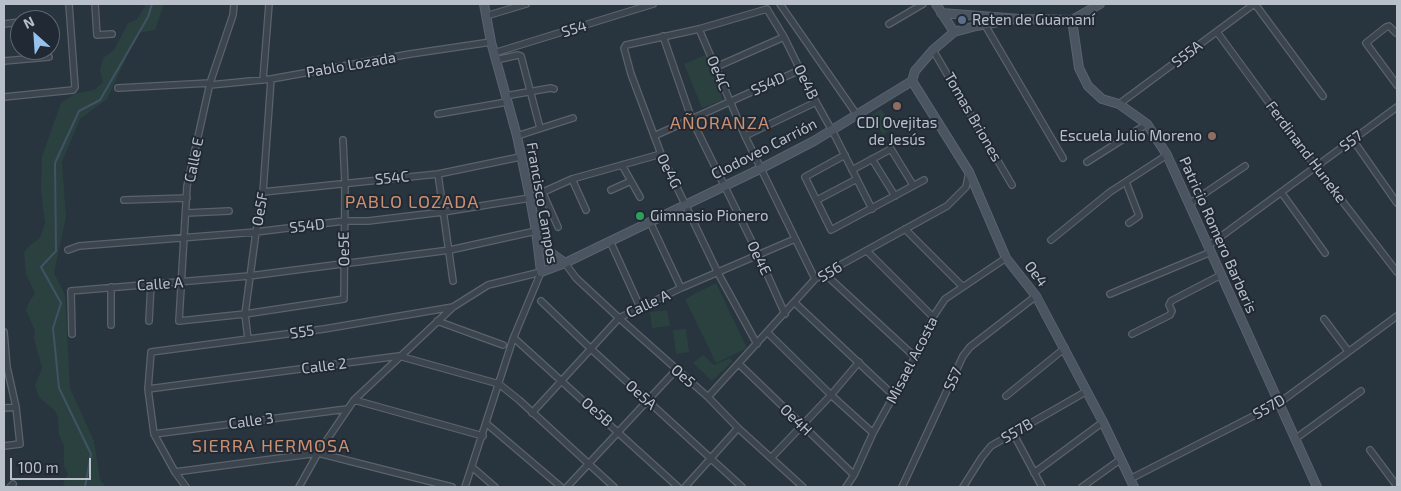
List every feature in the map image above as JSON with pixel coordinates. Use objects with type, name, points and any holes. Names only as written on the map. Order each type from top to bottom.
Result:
[{"type":"street","points":[[4,97],[70,91],[74,88],[69,4]]},
{"type":"street","points":[[94,4],[97,35],[112,34]]},
{"type":"street","name":"Calle E","points":[[234,4],[233,15],[210,84],[188,186],[179,321],[245,314]]},
{"type":"street","points":[[263,80],[269,4]]},
{"type":"street","name":"Francisco Campos","points":[[465,487],[514,338],[541,272],[537,233],[517,136],[491,42],[484,4]]},
{"type":"street","points":[[486,16],[526,4]]},
{"type":"street","points":[[633,4],[637,10]]},
{"type":"street","name":"S54","points":[[495,56],[653,4]]},
{"type":"street","points":[[780,4],[857,115]]},
{"type":"street","points":[[889,24],[923,4]]},
{"type":"street","points":[[936,4],[954,32],[1015,19]]},
{"type":"street","points":[[941,13],[1015,19],[1072,20],[1100,4]]},
{"type":"street","points":[[1255,4],[1323,96]]},
{"type":"street","name":"S55A","points":[[1119,104],[1255,4]]},
{"type":"street","name":"Oe4B","points":[[699,29],[767,10],[784,37],[872,208]]},
{"type":"street","points":[[974,15],[977,20],[976,26]]},
{"type":"street","name":"Patricio Romero Barberis","points":[[1072,20],[1079,68],[1085,83],[1102,99],[1119,104],[1147,124],[1168,155],[1317,487]]},
{"type":"street","points":[[985,25],[1063,158]]},
{"type":"street","points":[[1396,33],[1389,26],[1386,26],[1367,40],[1366,43],[1397,85]]},
{"type":"street","points":[[663,36],[699,29]]},
{"type":"street","name":"Oe4C","points":[[699,29],[730,103],[816,279]]},
{"type":"street","name":"Clodoveo Carrión","points":[[541,272],[565,263],[762,168],[857,115],[912,81],[915,71],[933,50],[954,32]]},
{"type":"street","name":"Ferdinand Huneke","points":[[1217,32],[1316,167],[1397,272]]},
{"type":"street","name":"Oe4G","points":[[663,36],[626,45],[624,48],[631,74],[660,154],[718,272],[758,344]]},
{"type":"street","name":"Oe4E","points":[[663,36],[692,120],[758,254],[785,314]]},
{"type":"street","points":[[716,68],[784,37]]},
{"type":"street","name":"Pablo Lozada","points":[[118,88],[263,80],[491,42]]},
{"type":"street","name":"Tomas Briones","points":[[933,50],[1012,185]]},
{"type":"street","points":[[495,56],[521,56],[540,128]]},
{"type":"street","name":"S54D","points":[[654,136],[800,70]]},
{"type":"street","name":"Oe5F","points":[[248,339],[245,314],[249,276],[263,192],[271,79]]},
{"type":"street","name":"Oe4","points":[[912,81],[970,172],[1006,258],[1036,296],[1103,422],[1134,487]]},
{"type":"street","points":[[438,114],[530,92],[554,89]]},
{"type":"street","points":[[746,136],[816,102]]},
{"type":"street","name":"S57","points":[[1110,294],[1210,249],[1281,192],[1397,107]]},
{"type":"street","points":[[517,136],[573,118]]},
{"type":"street","points":[[1087,162],[1147,124]]},
{"type":"street","name":"Oe5E","points":[[245,314],[344,299],[345,183],[343,140]]},
{"type":"street","points":[[1353,140],[1397,203]]},
{"type":"street","points":[[852,170],[891,148],[913,186]]},
{"type":"street","name":"S54D","points":[[68,250],[79,246],[256,232],[344,221],[368,221],[443,212],[530,198],[572,179],[660,154]]},
{"type":"street","points":[[844,155],[805,176],[831,230],[924,180]]},
{"type":"street","points":[[1051,240],[1110,192],[1168,155]]},
{"type":"street","name":"S54C","points":[[263,192],[438,174],[520,157]]},
{"type":"street","points":[[872,159],[895,196]]},
{"type":"street","points":[[622,165],[640,197]]},
{"type":"street","points":[[1190,204],[1245,166]]},
{"type":"street","name":"S56","points":[[708,398],[816,279],[947,206],[966,187],[970,172]]},
{"type":"street","points":[[438,174],[453,281]]},
{"type":"street","points":[[572,179],[586,210]]},
{"type":"street","points":[[817,200],[857,179]]},
{"type":"street","points":[[611,190],[631,181]]},
{"type":"street","points":[[1126,182],[1140,216],[1129,223]]},
{"type":"street","points":[[542,191],[558,226]]},
{"type":"street","points":[[1281,192],[1325,253]]},
{"type":"street","points":[[124,200],[187,198]]},
{"type":"street","points":[[186,213],[229,211]]},
{"type":"street","points":[[650,222],[681,288]]},
{"type":"street","points":[[906,229],[963,287]]},
{"type":"street","points":[[249,276],[450,250],[537,233],[547,250],[565,263]]},
{"type":"street","name":"Calle A","points":[[532,413],[618,318],[681,288],[795,239]]},
{"type":"street","points":[[610,241],[640,307]]},
{"type":"street","points":[[867,251],[933,317]]},
{"type":"street","name":"Misael Acosta","points":[[846,487],[915,357],[933,317],[945,299],[1006,258]]},
{"type":"street","name":"Oe5","points":[[565,263],[576,278],[618,318],[708,398],[803,487]]},
{"type":"street","points":[[300,487],[318,452],[347,408],[437,321],[453,307],[488,285],[541,272]]},
{"type":"street","points":[[825,274],[915,357]]},
{"type":"street","points":[[1132,334],[1170,315],[1172,311],[1169,305],[1171,301],[1221,275]]},
{"type":"street","name":"Calle A","points":[[72,334],[71,290],[249,276]]},
{"type":"street","points":[[149,321],[150,284]]},
{"type":"street","points":[[111,288],[111,325]]},
{"type":"street","name":"S57","points":[[902,487],[970,347],[1036,296]]},
{"type":"street","name":"Oe5A","points":[[541,301],[742,487]]},
{"type":"street","points":[[795,303],[893,396]]},
{"type":"street","name":"S55","points":[[148,389],[150,352],[324,329],[453,307]]},
{"type":"street","name":"S57D","points":[[1130,479],[1278,403],[1397,316]]},
{"type":"street","points":[[1324,319],[1348,351]]},
{"type":"street","points":[[437,321],[503,345]]},
{"type":"street","points":[[4,332],[5,367],[16,407],[20,444],[4,446]]},
{"type":"street","points":[[768,333],[873,433]]},
{"type":"street","name":"Oe5B","points":[[514,338],[678,487]]},
{"type":"street","points":[[1006,396],[1064,348]]},
{"type":"street","name":"Calle 2","points":[[148,389],[399,356],[498,384]]},
{"type":"street","points":[[772,457],[831,395],[859,362]]},
{"type":"street","name":"Oe4H","points":[[739,364],[854,475]]},
{"type":"street","points":[[567,487],[676,370]]},
{"type":"street","points":[[498,384],[614,487]]},
{"type":"street","points":[[148,389],[154,434],[175,472],[186,487]]},
{"type":"street","name":"S57B","points":[[962,487],[991,446],[1087,391]]},
{"type":"street","points":[[1295,439],[1361,391]]},
{"type":"street","points":[[354,400],[483,436]]},
{"type":"street","points":[[4,408],[16,407]]},
{"type":"street","name":"Calle 3","points":[[154,434],[347,408]]},
{"type":"street","points":[[1034,473],[1103,422]]},
{"type":"street","points":[[487,424],[561,487]]},
{"type":"street","points":[[686,487],[738,428]]},
{"type":"street","points":[[1013,433],[1042,487]]},
{"type":"street","points":[[1370,450],[1397,486]]},
{"type":"street","points":[[175,472],[318,452],[452,487]]},
{"type":"street","points":[[1082,487],[1121,459]]},
{"type":"street","points":[[472,467],[495,487]]},
{"type":"green space","points":[[143,4],[164,4],[155,30],[138,33],[107,99],[80,119],[62,162],[66,217],[54,273],[65,295],[70,388],[94,441],[100,480],[106,487],[65,487],[63,484],[68,474],[64,467],[64,446],[59,435],[58,417],[55,411],[39,397],[35,386],[42,368],[34,339],[35,331],[26,310],[35,294],[26,274],[24,252],[40,238],[45,223],[41,190],[42,156],[61,103],[74,94],[94,90],[103,82],[100,70],[103,58],[114,50],[128,23],[136,20],[145,7]]},
{"type":"green space","points":[[705,55],[723,100],[702,108],[684,64]]},
{"type":"green space","points":[[881,109],[893,128],[883,135],[870,116]]},
{"type":"green space","points":[[716,283],[747,348],[716,363],[685,299]]},
{"type":"green space","points":[[667,310],[670,326],[652,328],[650,312]]},
{"type":"green space","points":[[686,329],[689,352],[676,354],[673,330]]},
{"type":"green space","points":[[703,355],[714,365],[730,358],[733,361],[712,381],[693,363]]},
{"type":"waterway","points":[[85,487],[91,454],[59,388],[53,328],[61,303],[41,267],[56,251],[55,163],[79,111],[100,100],[148,17],[152,4]]},
{"type":"place","name":"Reten de Guamaní","points":[[962,20]]},
{"type":"place","name":"CDI Ovejitas de Jesús","points":[[897,106]]},
{"type":"place","name":"Escuela Julio Moreno","points":[[1212,136]]},
{"type":"place","name":"Gimnasio Pionero","points":[[640,216]]},
{"type":"district","name":"AÑORANZA","points":[[720,123]]},
{"type":"district","name":"PABLO LOZADA","points":[[412,202]]},
{"type":"district","name":"SIERRA HERMOSA","points":[[271,446]]}]
